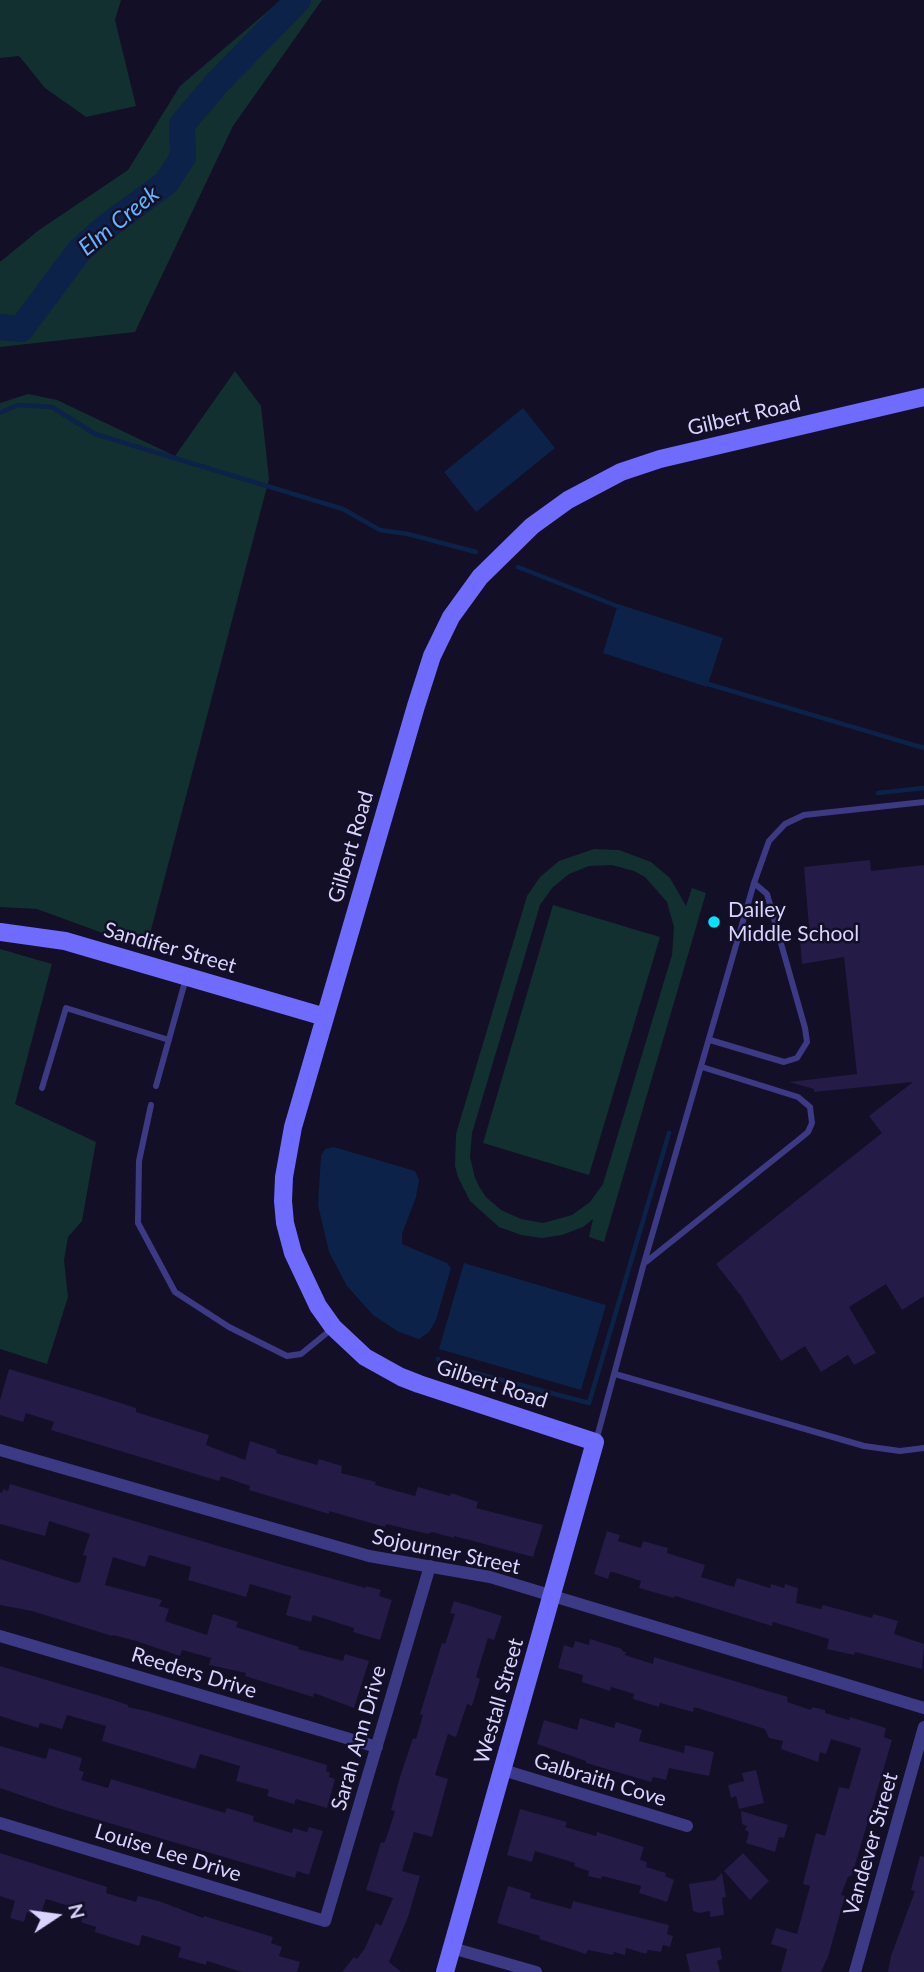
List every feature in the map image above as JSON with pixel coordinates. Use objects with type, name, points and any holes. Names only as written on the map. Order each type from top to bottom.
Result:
[{"type":"street","name":"Gilbert Road","points":[[595,1442],[401,1377],[365,1357],[334,1327],[313,1297],[293,1253],[283,1201],[287,1153],[432,656],[451,617],[480,577],[532,526],[568,500],[621,472],[660,460],[924,397]]},
{"type":"street","name":"Sandifer Street","points":[[0,932],[65,941],[325,1017]]},
{"type":"street","name":"Westall Street","points":[[445,1972],[595,1442]]},
{"type":"street","name":"Sojourner Street","points":[[0,1450],[369,1556],[489,1577],[924,1708]]},
{"type":"street","name":"Sarah Ann Drive","points":[[325,1921],[430,1566]]},
{"type":"street","name":"Reeders Drive","points":[[0,1636],[377,1747]]},
{"type":"street","name":"Vandever Street","points":[[855,1972],[924,1727]]},
{"type":"street","name":"Galbraith Cove","points":[[503,1770],[687,1826]]},
{"type":"street","name":"Louise Lee Drive","points":[[0,1823],[325,1921]]},
{"type":"street","points":[[452,1948],[536,1972]]},
{"type":"lane","points":[[595,1442],[754,883],[769,841],[779,828],[798,817],[812,813],[924,802]]},
{"type":"lane","points":[[710,1040],[785,1062],[797,1058],[807,1042],[806,1028],[767,894],[754,883]]},
{"type":"lane","points":[[156,1086],[187,976]]},
{"type":"lane","points":[[42,1088],[66,1008],[169,1040]]},
{"type":"lane","points":[[644,1263],[803,1137],[812,1123],[810,1107],[799,1097],[702,1067]]},
{"type":"lane","points":[[151,1105],[139,1161],[138,1223],[175,1292],[229,1327],[287,1356],[301,1354],[334,1327]]},
{"type":"lane","points":[[615,1374],[863,1446],[900,1451],[924,1448]]},
{"type":"green space","points":[[0,0],[121,0],[115,20],[136,106],[86,117],[45,88],[19,56],[0,58]]},
{"type":"green space","points":[[281,0],[322,0],[233,126],[135,332],[0,347],[0,262],[39,230],[128,170],[180,86]]},
{"type":"green space","points":[[235,371],[261,406],[269,479],[146,949],[37,909],[0,907],[0,403],[28,394],[57,400],[175,456]]},
{"type":"green space","points":[[594,849],[619,850],[651,862],[670,878],[686,906],[692,888],[706,893],[604,1242],[589,1237],[593,1219],[583,1227],[562,1235],[542,1238],[521,1235],[499,1227],[470,1201],[455,1166],[456,1134],[527,896],[540,877],[559,861]],"holes":[[[612,865],[645,877],[667,902],[674,927],[672,955],[603,1184],[590,1202],[572,1215],[543,1223],[521,1219],[501,1210],[486,1197],[475,1178],[470,1157],[472,1133],[540,905],[552,888],[569,874],[589,866]]]},
{"type":"green space","points":[[553,905],[660,937],[589,1175],[483,1143]]},
{"type":"green space","points":[[0,949],[52,964],[15,1104],[96,1142],[82,1221],[68,1237],[64,1260],[68,1297],[47,1364],[0,1349]]},
{"type":"water","points":[[523,408],[555,448],[476,512],[444,472]]},
{"type":"water","points":[[618,604],[723,638],[707,687],[603,653]]},
{"type":"water","points":[[334,1147],[415,1171],[419,1180],[416,1197],[402,1234],[402,1244],[447,1263],[451,1268],[436,1320],[429,1332],[419,1339],[399,1332],[373,1315],[347,1286],[329,1252],[318,1205],[321,1156],[325,1149]]},
{"type":"water","points":[[464,1263],[606,1305],[581,1390],[439,1349]]},
{"type":"building","points":[[870,860],[871,871],[924,865],[924,1296],[902,1310],[886,1284],[849,1307],[876,1353],[854,1365],[848,1355],[821,1372],[805,1346],[781,1361],[741,1296],[716,1264],[882,1133],[869,1116],[913,1082],[814,1092],[814,1089],[789,1082],[857,1074],[844,957],[802,964],[800,940],[810,939],[804,867]]},
{"type":"building","points":[[9,1369],[136,1408],[136,1412],[209,1435],[206,1445],[245,1460],[250,1441],[277,1450],[276,1453],[317,1465],[319,1459],[342,1466],[341,1473],[376,1482],[375,1485],[415,1496],[418,1487],[450,1496],[451,1493],[478,1502],[476,1508],[543,1525],[533,1557],[454,1536],[432,1532],[428,1534],[386,1524],[385,1527],[329,1511],[329,1514],[249,1490],[250,1486],[221,1476],[219,1481],[51,1430],[54,1422],[26,1413],[23,1422],[0,1415],[0,1400]]},
{"type":"building","points":[[10,1484],[279,1564],[381,1590],[379,1596],[392,1600],[380,1640],[353,1632],[354,1628],[313,1615],[311,1622],[286,1615],[291,1596],[250,1584],[246,1597],[188,1580],[191,1567],[149,1555],[145,1567],[113,1557],[105,1585],[162,1600],[159,1606],[169,1609],[165,1621],[207,1635],[213,1614],[238,1622],[236,1627],[299,1647],[298,1649],[343,1661],[345,1654],[369,1661],[354,1708],[314,1693],[313,1697],[245,1676],[246,1673],[209,1665],[211,1658],[182,1650],[180,1656],[32,1611],[0,1605],[0,1559],[80,1582],[87,1556],[83,1555],[90,1534],[49,1521],[45,1536],[0,1524],[0,1492],[2,1493],[3,1489],[8,1491]]},
{"type":"building","points":[[607,1531],[620,1535],[618,1541],[641,1548],[643,1541],[668,1548],[667,1553],[705,1565],[701,1577],[734,1587],[737,1578],[770,1588],[771,1584],[784,1588],[785,1584],[798,1588],[796,1603],[821,1609],[823,1605],[872,1618],[873,1614],[898,1621],[894,1634],[924,1644],[922,1669],[855,1652],[854,1655],[827,1649],[829,1639],[773,1622],[772,1626],[675,1596],[674,1598],[639,1588],[641,1581],[613,1572],[610,1572],[608,1579],[594,1574]]},
{"type":"building","points":[[454,1601],[502,1616],[494,1640],[488,1638],[476,1677],[480,1679],[472,1706],[467,1704],[456,1737],[448,1734],[435,1775],[448,1779],[432,1837],[414,1832],[402,1871],[420,1876],[408,1917],[389,1962],[401,1972],[342,1972],[365,1948],[376,1923],[381,1926],[393,1898],[366,1890],[381,1842],[384,1843],[395,1811],[391,1810],[400,1777],[413,1738],[416,1739],[423,1715],[420,1714],[442,1643],[445,1644],[455,1614],[450,1613]]},
{"type":"building","points":[[590,1639],[622,1649],[626,1652],[625,1655],[653,1664],[654,1657],[788,1697],[787,1702],[811,1710],[812,1707],[825,1710],[825,1713],[886,1728],[884,1737],[892,1740],[852,1875],[848,1877],[841,1895],[845,1896],[828,1957],[821,1972],[781,1972],[787,1949],[771,1944],[776,1928],[797,1934],[810,1886],[803,1884],[816,1833],[825,1836],[839,1787],[849,1789],[861,1748],[831,1739],[826,1754],[820,1752],[818,1762],[781,1749],[783,1741],[769,1738],[765,1729],[694,1707],[693,1712],[660,1703],[659,1707],[633,1699],[634,1694],[611,1687],[610,1691],[582,1682],[583,1675],[558,1668],[564,1645],[573,1648],[575,1641],[589,1645]]},
{"type":"building","points":[[0,1666],[107,1698],[128,1707],[327,1765],[329,1777],[335,1779],[327,1808],[296,1799],[294,1804],[267,1796],[269,1790],[236,1781],[240,1766],[200,1754],[195,1769],[102,1741],[106,1726],[67,1715],[62,1729],[40,1723],[38,1728],[0,1716]]},
{"type":"building","points":[[580,1718],[614,1728],[616,1722],[642,1730],[639,1741],[684,1753],[685,1745],[714,1752],[709,1776],[669,1768],[666,1780],[653,1777],[651,1782],[586,1763],[537,1744],[544,1720],[577,1730]]},
{"type":"building","points":[[0,1746],[46,1759],[49,1748],[82,1758],[79,1770],[84,1772],[81,1780],[108,1788],[111,1779],[225,1813],[227,1808],[254,1816],[253,1821],[292,1833],[293,1828],[307,1832],[309,1827],[323,1831],[309,1875],[297,1871],[295,1878],[58,1808],[0,1788]]},
{"type":"building","points":[[756,1770],[764,1803],[739,1809],[736,1796],[731,1798],[728,1785],[744,1781],[742,1773]]},
{"type":"building","points":[[520,1809],[567,1822],[565,1827],[596,1836],[597,1832],[644,1847],[640,1860],[647,1862],[646,1867],[666,1873],[665,1876],[674,1880],[667,1902],[639,1893],[641,1886],[602,1876],[601,1879],[588,1876],[589,1871],[574,1866],[575,1863],[535,1851],[532,1862],[507,1855]]},
{"type":"building","points":[[741,1811],[788,1825],[784,1838],[779,1837],[775,1852],[746,1843],[749,1832],[745,1830],[747,1826],[742,1824]]},
{"type":"building","points":[[0,1853],[107,1887],[106,1893],[136,1902],[138,1896],[159,1901],[203,1918],[204,1916],[273,1937],[271,1943],[282,1947],[279,1956],[300,1962],[297,1972],[242,1972],[207,1961],[206,1965],[178,1957],[181,1947],[142,1935],[139,1946],[95,1932],[96,1927],[81,1922],[85,1911],[46,1899],[40,1916],[27,1912],[24,1922],[10,1918],[15,1901],[0,1896]]},
{"type":"building","points":[[743,1853],[769,1881],[750,1900],[724,1871]]},
{"type":"building","points":[[920,1856],[924,1857],[924,1972],[888,1972],[891,1956],[915,1891],[911,1890]]},
{"type":"building","points":[[722,1873],[726,1897],[722,1898],[724,1915],[710,1917],[710,1911],[693,1911],[689,1884],[715,1880]]},
{"type":"building","points":[[508,1886],[531,1893],[530,1898],[571,1909],[573,1901],[669,1925],[667,1934],[673,1936],[670,1947],[663,1945],[661,1952],[648,1950],[646,1954],[626,1948],[625,1955],[588,1950],[586,1954],[539,1939],[540,1936],[497,1923]]},
{"type":"building","points":[[720,1947],[722,1959],[717,1961],[720,1972],[690,1972],[686,1954]]},
{"type":"waterway","name":"Elm Creek","points":[[0,327],[21,329],[79,251],[106,227],[166,183],[183,157],[182,124],[218,82],[298,0]]},
{"type":"waterway","points":[[0,413],[18,405],[52,407],[95,434],[343,509],[380,530],[408,534],[476,552]]},
{"type":"waterway","points":[[518,567],[622,608]]},
{"type":"waterway","points":[[704,681],[924,748]]},
{"type":"waterway","points":[[878,793],[924,788]]},
{"type":"waterway","points":[[438,1359],[441,1364],[589,1403],[669,1133]]},
{"type":"place","name":"Dailey Middle School","points":[[714,922]]}]
